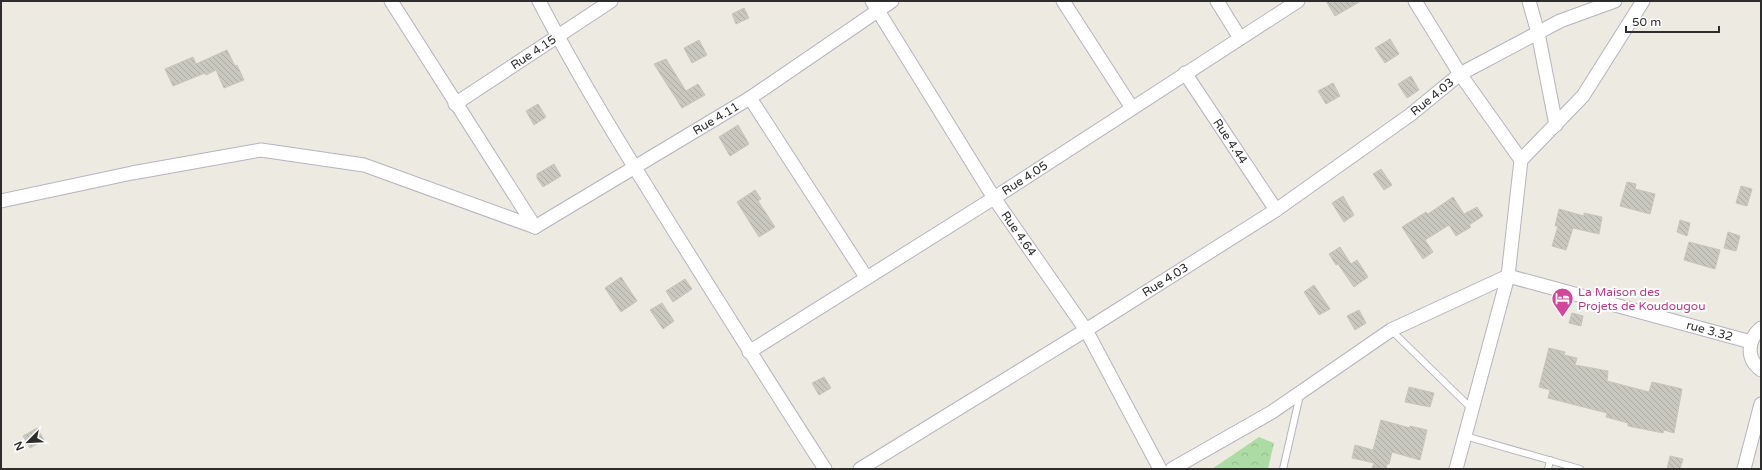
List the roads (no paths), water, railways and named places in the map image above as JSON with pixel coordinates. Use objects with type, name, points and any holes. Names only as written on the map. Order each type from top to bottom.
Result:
[{"type":"street","points":[[391,1],[455,104],[535,227]]},
{"type":"street","points":[[540,1],[558,36],[634,167],[749,352],[825,469]]},
{"type":"street","name":"Rue 4.15","points":[[455,104],[611,1]]},
{"type":"street","name":"Rue 4.11","points":[[535,227],[750,98],[874,6],[892,1]]},
{"type":"street","points":[[1063,1],[1132,108]]},
{"type":"street","points":[[1217,1],[1240,38]]},
{"type":"street","name":"Rue 4.05","points":[[749,352],[866,277],[994,198],[1298,1]]},
{"type":"street","points":[[1415,1],[1460,74],[1522,160]]},
{"type":"street","points":[[1529,1],[1538,33],[1556,125]]},
{"type":"street","name":"Rue 4.03","points":[[860,469],[1086,330],[1276,210],[1410,115],[1460,74],[1560,22],[1615,1]]},
{"type":"street","points":[[1456,469],[1508,276],[1522,160],[1583,96],[1643,1]]},
{"type":"street","name":"Rue 4.64","points":[[874,6],[994,198],[1086,330],[1160,469]]},
{"type":"street","name":"Rue 4.44","points":[[1185,73],[1276,210]]},
{"type":"street","points":[[750,98],[866,277]]},
{"type":"street","points":[[1,201],[132,172],[261,150],[364,165],[535,227]]},
{"type":"street","points":[[1172,469],[1272,412],[1392,330],[1508,276]]},
{"type":"street","name":"rue 3.32","points":[[1508,276],[1750,342]]},
{"type":"street","points":[[1761,328],[1755,333],[1750,342],[1750,352],[1753,362],[1761,370]]},
{"type":"street","points":[[1744,469],[1761,404]]},
{"type":"lane","points":[[1392,330],[1472,409]]},
{"type":"lane","points":[[1283,469],[1301,392]]},
{"type":"lane","points":[[1465,436],[1580,469]]},
{"type":"lane","points":[[1548,469],[1550,460]]},
{"type":"place","name":"La Maison des Projets de Koudougou","points":[[1563,318]]}]
